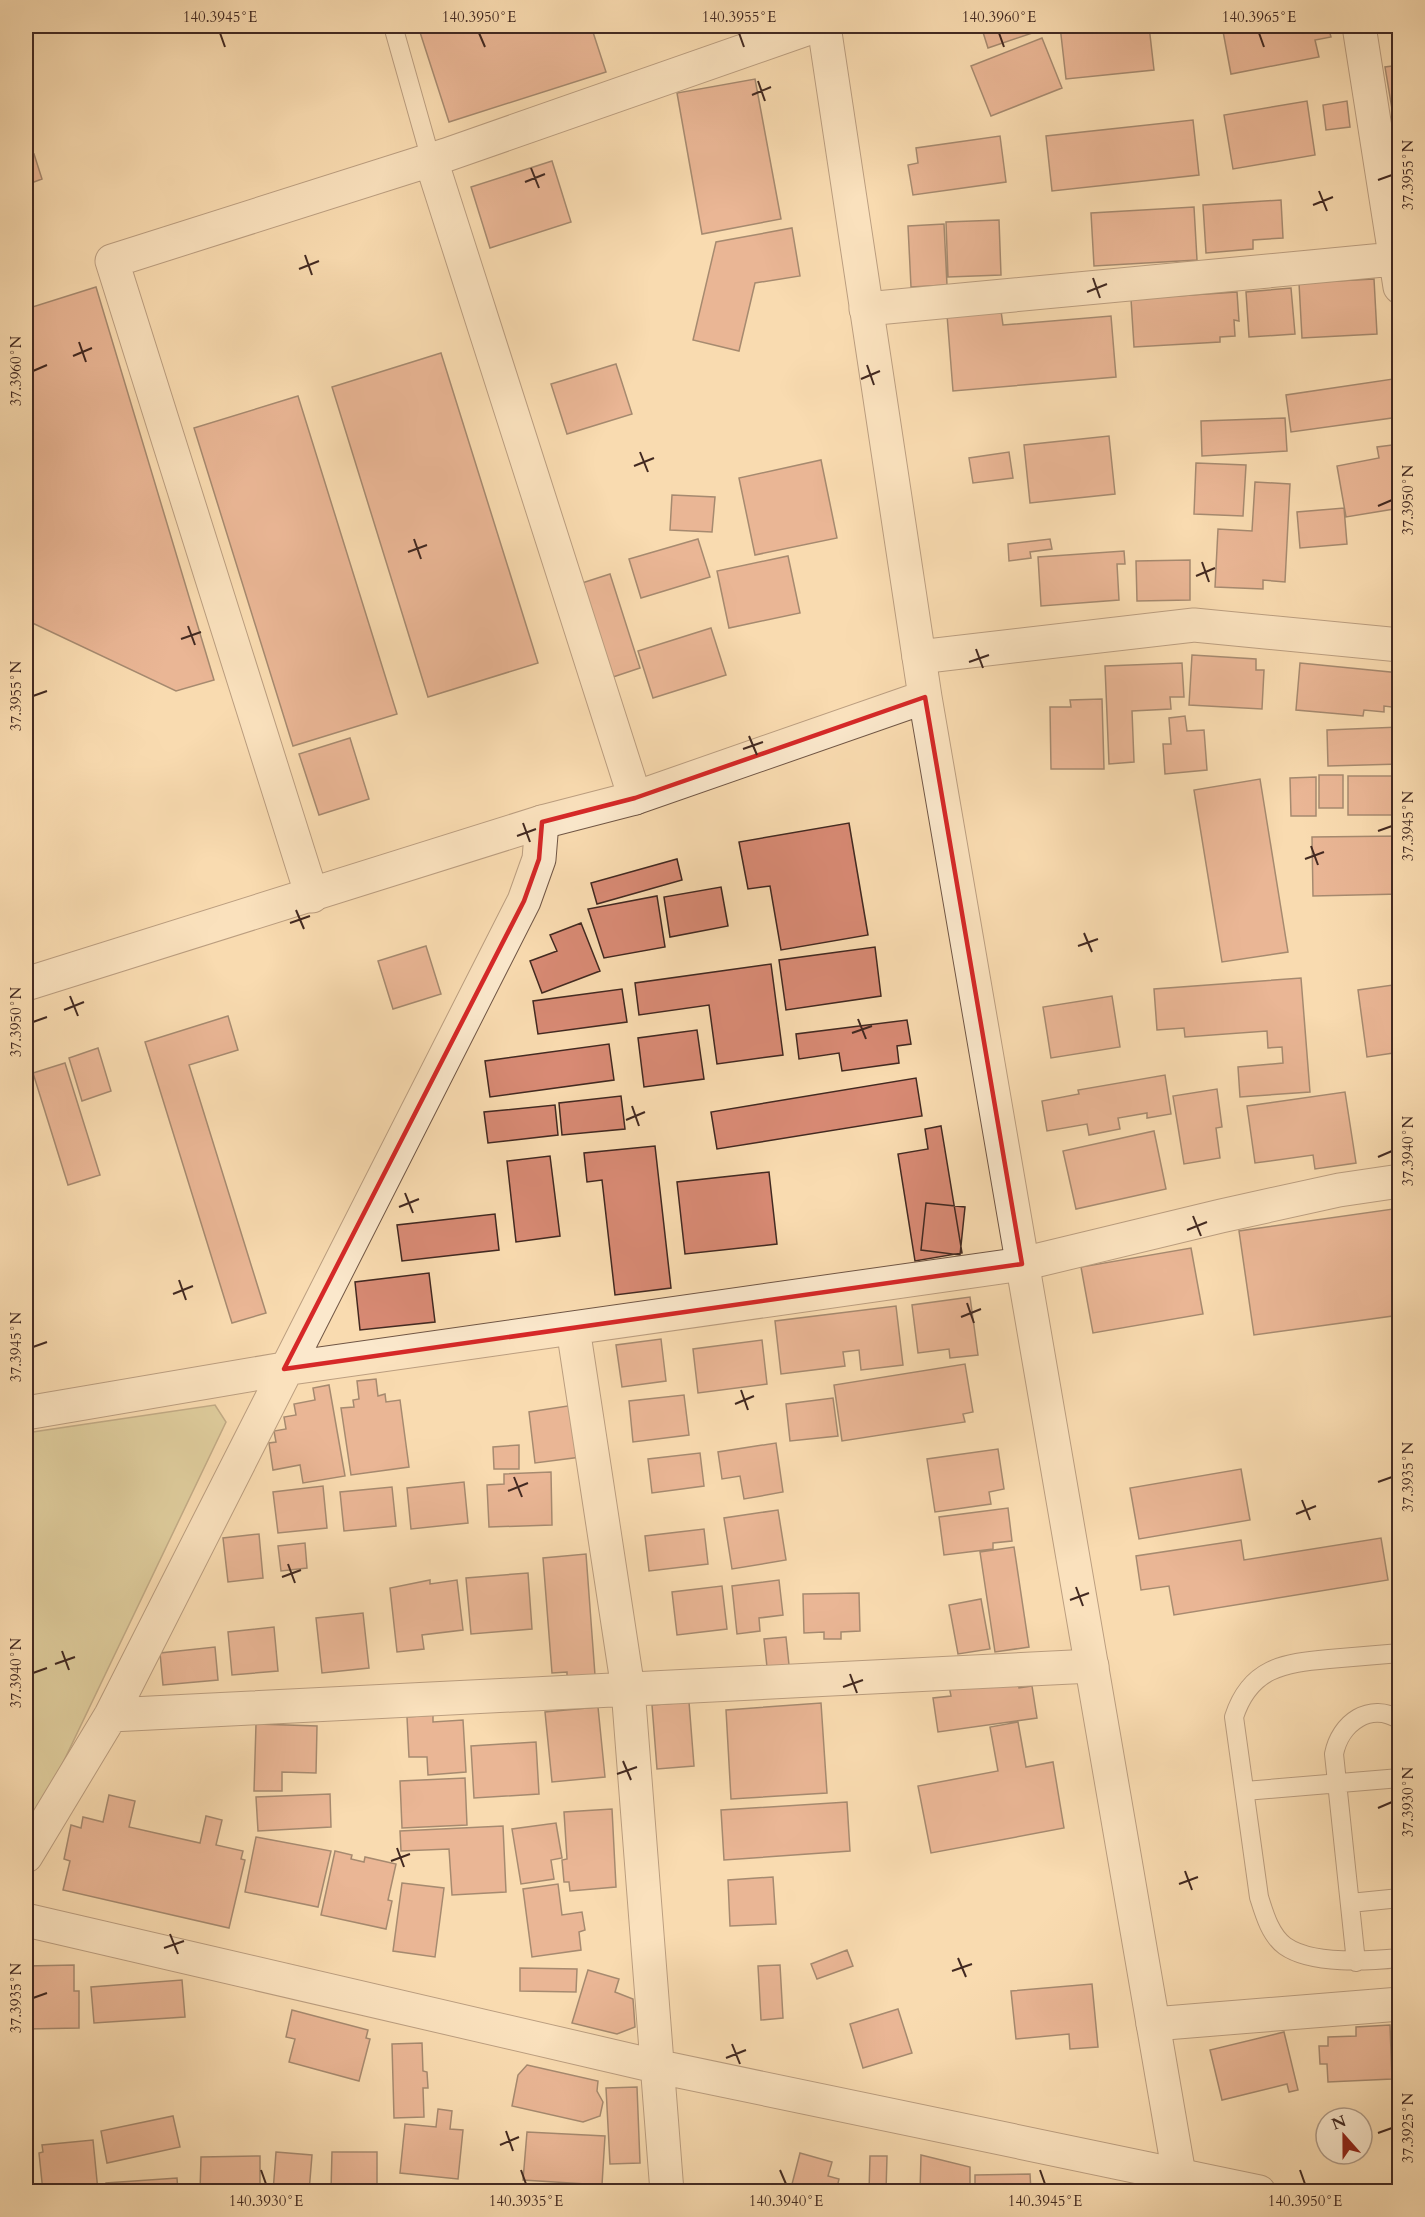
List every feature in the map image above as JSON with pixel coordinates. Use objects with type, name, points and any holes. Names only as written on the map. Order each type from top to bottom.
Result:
[{"type":"street","points":[[312,896],[112,261],[431,160],[815,26]]},
{"type":"street","points":[[824,26],[925,697],[1180,2183]]},
{"type":"street","points":[[867,309],[1397,273],[1359,26]]},
{"type":"street","points":[[431,160],[635,798]]},
{"type":"street","points":[[919,657],[1194,625],[1400,645]]},
{"type":"street","points":[[26,984],[542,822],[635,798],[925,697]]},
{"type":"street","points":[[26,1856],[111,1715],[284,1369],[524,901],[539,859],[542,822]]},
{"type":"street","points":[[26,1413],[284,1369],[1022,1264],[1318,1194],[1400,1181]]},
{"type":"street","points":[[573,1328],[628,1689],[667,2192]]},
{"type":"street","points":[[111,1715],[1092,1665]]},
{"type":"street","points":[[26,1920],[656,2066],[1180,2183],[1259,2192]]},
{"type":"street","points":[[1153,2024],[1400,2004]]},
{"type":"lane","points":[[393,26],[431,160]]},
{"type":"lane","points":[[1400,1653],[1282,1665],[1254,1681],[1245,1691],[1234,1717],[1259,1897],[1268,1923],[1285,1946],[1328,1959],[1356,1962],[1400,1958]]},
{"type":"lane","points":[[1356,1962],[1339,1784],[1334,1754],[1341,1732],[1351,1722],[1369,1713],[1382,1712],[1400,1720]]},
{"type":"lane","points":[[1245,1791],[1400,1779]]},
{"type":"lane","points":[[1350,1903],[1400,1898]]},
{"type":"highlighted area","points":[[925,697],[1022,1264],[284,1369],[524,901],[539,859],[542,822],[635,798]]},
{"type":"shaded area","points":[[215,1405],[226,1422],[26,1840],[26,1433]]},
{"type":"building","points":[[418,26],[591,26],[606,72],[449,122]]},
{"type":"building","points":[[981,26],[1039,26],[1041,30],[988,48]]},
{"type":"building","points":[[1060,26],[1149,26],[1154,70],[1066,79]]},
{"type":"building","points":[[1222,26],[1328,26],[1331,37],[1315,40],[1319,57],[1231,74]]},
{"type":"building","points":[[1042,38],[1062,88],[991,116],[971,66]]},
{"type":"building","points":[[1400,65],[1400,126],[1395,127],[1385,67]]},
{"type":"building","points":[[755,79],[781,219],[702,234],[677,93]]},
{"type":"building","points":[[1307,101],[1315,155],[1233,169],[1224,115]]},
{"type":"building","points":[[1347,101],[1350,127],[1326,130],[1323,105]]},
{"type":"building","points":[[1193,120],[1199,175],[1052,191],[1046,136]]},
{"type":"building","points":[[1000,136],[1006,182],[913,195],[908,165],[918,163],[916,148]]},
{"type":"building","points":[[34,154],[42,179],[26,185],[26,157]]},
{"type":"building","points":[[552,161],[571,222],[490,248],[471,187]]},
{"type":"building","points":[[1281,200],[1283,238],[1253,240],[1253,249],[1206,253],[1203,205]]},
{"type":"building","points":[[1194,207],[1197,260],[1094,266],[1091,213]]},
{"type":"building","points":[[999,220],[1001,275],[948,277],[946,222]]},
{"type":"building","points":[[944,224],[947,285],[911,287],[908,226]]},
{"type":"building","points":[[792,228],[800,276],[755,283],[739,351],[693,340],[716,242]]},
{"type":"building","points":[[1374,279],[1377,334],[1302,338],[1299,283]]},
{"type":"building","points":[[96,287],[214,680],[176,691],[26,620],[26,309]]},
{"type":"building","points":[[1291,288],[1295,334],[1249,337],[1246,292]]},
{"type":"building","points":[[1237,292],[1239,321],[1234,320],[1235,336],[1220,337],[1220,342],[1134,347],[1131,299]]},
{"type":"building","points":[[1001,311],[1003,325],[1111,316],[1116,377],[953,391],[947,315]]},
{"type":"building","points":[[441,353],[538,663],[428,697],[332,387]]},
{"type":"building","points":[[616,364],[632,414],[567,434],[551,384]]},
{"type":"building","points":[[1393,379],[1399,417],[1291,432],[1286,395]]},
{"type":"building","points":[[298,396],[397,714],[293,746],[194,428]]},
{"type":"building","points":[[1285,418],[1287,451],[1202,456],[1201,421]]},
{"type":"building","points":[[1109,436],[1115,494],[1030,503],[1024,445]]},
{"type":"building","points":[[1400,444],[1400,508],[1346,517],[1337,466],[1379,458],[1377,447]]},
{"type":"building","points":[[1009,452],[1013,478],[973,483],[969,458]]},
{"type":"building","points":[[821,460],[837,538],[755,555],[739,478]]},
{"type":"building","points":[[1196,463],[1246,465],[1243,516],[1194,514]]},
{"type":"building","points":[[1255,482],[1290,484],[1285,582],[1263,580],[1263,589],[1215,587],[1218,529],[1252,531]]},
{"type":"building","points":[[672,495],[715,497],[712,532],[670,530]]},
{"type":"building","points":[[1344,508],[1347,544],[1300,548],[1297,512]]},
{"type":"building","points":[[698,539],[710,577],[641,598],[629,559]]},
{"type":"building","points":[[1050,539],[1052,549],[1030,552],[1031,558],[1009,561],[1008,544]]},
{"type":"building","points":[[1124,551],[1125,564],[1117,564],[1119,600],[1041,606],[1038,557]]},
{"type":"building","points":[[788,556],[800,613],[729,628],[717,571]]},
{"type":"building","points":[[1190,560],[1190,600],[1137,601],[1136,561]]},
{"type":"building","points":[[610,574],[640,668],[613,677],[582,583]]},
{"type":"building","points":[[711,628],[726,675],[653,698],[638,651]]},
{"type":"building","points":[[1192,655],[1256,659],[1256,670],[1264,670],[1262,709],[1189,705]]},
{"type":"building","points":[[1182,663],[1184,697],[1170,697],[1171,709],[1132,711],[1134,762],[1109,764],[1105,666]]},
{"type":"building","points":[[1300,663],[1400,673],[1400,708],[1384,706],[1384,712],[1364,710],[1363,716],[1296,710]]},
{"type":"building","points":[[1102,699],[1104,769],[1051,769],[1050,707],[1071,707],[1070,700]]},
{"type":"building","points":[[1185,716],[1187,731],[1204,730],[1207,770],[1165,774],[1163,744],[1171,744],[1169,718]]},
{"type":"building","points":[[1400,727],[1400,764],[1328,766],[1327,730]]},
{"type":"building","points":[[350,738],[369,799],[319,815],[299,754]]},
{"type":"building","points":[[1319,775],[1343,775],[1343,808],[1319,808]]},
{"type":"building","points":[[1348,776],[1400,776],[1400,815],[1348,815]]},
{"type":"building","points":[[1316,777],[1316,816],[1291,816],[1290,778]]},
{"type":"building","points":[[1260,779],[1288,952],[1222,962],[1194,790]]},
{"type":"building","points":[[849,823],[868,935],[781,950],[770,886],[748,889],[739,842]]},
{"type":"building","points":[[1400,836],[1400,894],[1313,896],[1312,837]]},
{"type":"building","points":[[677,859],[682,880],[597,904],[591,883]]},
{"type":"building","points":[[721,887],[728,926],[670,937],[664,897]]},
{"type":"building","points":[[657,896],[665,947],[604,958],[588,909]]},
{"type":"building","points":[[581,923],[600,971],[542,993],[530,961],[557,951],[550,935]]},
{"type":"building","points":[[426,946],[441,994],[393,1009],[378,961]]},
{"type":"building","points":[[875,947],[881,996],[786,1010],[779,960]]},
{"type":"building","points":[[771,964],[783,1055],[717,1064],[709,1005],[639,1015],[635,983]]},
{"type":"building","points":[[1301,978],[1310,1092],[1240,1097],[1238,1067],[1283,1063],[1282,1047],[1268,1048],[1267,1031],[1185,1037],[1184,1028],[1157,1030],[1154,989]]},
{"type":"building","points":[[1400,984],[1400,1052],[1367,1057],[1358,990]]},
{"type":"building","points":[[622,989],[627,1022],[538,1034],[533,1001]]},
{"type":"building","points":[[1112,996],[1120,1047],[1051,1058],[1043,1007]]},
{"type":"building","points":[[228,1016],[238,1050],[189,1065],[266,1313],[232,1323],[145,1042]]},
{"type":"building","points":[[907,1020],[911,1044],[897,1046],[899,1063],[842,1071],[839,1053],[799,1059],[796,1034]]},
{"type":"building","points":[[697,1030],[704,1079],[644,1087],[638,1038]]},
{"type":"building","points":[[609,1044],[614,1080],[490,1097],[485,1061]]},
{"type":"building","points":[[98,1048],[111,1091],[82,1101],[69,1058]]},
{"type":"building","points":[[65,1063],[100,1175],[68,1185],[33,1073]]},
{"type":"building","points":[[1165,1075],[1171,1114],[1147,1118],[1147,1113],[1118,1118],[1120,1129],[1089,1135],[1087,1124],[1047,1131],[1042,1101],[1079,1094],[1078,1090]]},
{"type":"building","points":[[916,1078],[922,1116],[717,1149],[711,1112]]},
{"type":"building","points":[[1217,1089],[1222,1127],[1216,1128],[1220,1158],[1184,1164],[1173,1096]]},
{"type":"building","points":[[1345,1092],[1356,1163],[1315,1169],[1313,1155],[1255,1163],[1247,1106]]},
{"type":"building","points":[[621,1096],[625,1129],[562,1135],[559,1103]]},
{"type":"building","points":[[555,1105],[558,1135],[488,1143],[484,1112]]},
{"type":"building","points":[[941,1126],[962,1253],[915,1261],[898,1154],[928,1149],[925,1129]]},
{"type":"building","points":[[1154,1131],[1166,1189],[1076,1209],[1063,1151]]},
{"type":"building","points":[[655,1146],[671,1288],[615,1295],[602,1180],[587,1182],[584,1153]]},
{"type":"building","points":[[550,1156],[560,1236],[516,1242],[507,1161]]},
{"type":"building","points":[[769,1172],[777,1244],[685,1254],[677,1182]]},
{"type":"building","points":[[926,1203],[965,1207],[960,1255],[921,1250]]},
{"type":"building","points":[[1400,1208],[1400,1315],[1254,1335],[1239,1231]]},
{"type":"building","points":[[495,1214],[499,1250],[402,1261],[397,1225]]},
{"type":"building","points":[[1191,1248],[1203,1314],[1093,1333],[1081,1267]]},
{"type":"building","points":[[429,1273],[435,1322],[360,1330],[355,1282]]},
{"type":"building","points":[[970,1297],[978,1355],[950,1358],[949,1349],[918,1353],[912,1305]]},
{"type":"building","points":[[896,1306],[903,1365],[861,1370],[859,1350],[843,1352],[845,1366],[781,1374],[775,1321]]},
{"type":"building","points":[[661,1339],[666,1381],[622,1387],[616,1345]]},
{"type":"building","points":[[762,1340],[767,1384],[698,1393],[693,1349]]},
{"type":"building","points":[[965,1364],[973,1412],[963,1414],[965,1422],[842,1441],[834,1385]]},
{"type":"building","points":[[376,1379],[378,1396],[385,1394],[386,1402],[400,1400],[409,1467],[351,1475],[341,1408],[354,1407],[353,1400],[359,1399],[357,1381]]},
{"type":"building","points":[[329,1385],[345,1476],[303,1483],[300,1465],[273,1470],[269,1443],[276,1442],[274,1431],[286,1429],[284,1417],[296,1415],[294,1404],[315,1400],[313,1388]]},
{"type":"building","points":[[684,1395],[689,1435],[633,1442],[629,1401]]},
{"type":"building","points":[[833,1398],[838,1436],[790,1441],[786,1404]]},
{"type":"building","points":[[574,1405],[581,1457],[535,1463],[529,1412]]},
{"type":"building","points":[[776,1443],[783,1492],[744,1499],[740,1476],[722,1479],[718,1452]]},
{"type":"building","points":[[519,1445],[519,1469],[494,1469],[493,1447]]},
{"type":"building","points":[[998,1449],[1004,1489],[989,1492],[991,1504],[935,1512],[927,1459]]},
{"type":"building","points":[[700,1453],[704,1486],[652,1493],[648,1459]]},
{"type":"building","points":[[1241,1469],[1250,1520],[1139,1539],[1130,1488]]},
{"type":"building","points":[[551,1472],[552,1525],[489,1527],[487,1485],[504,1484],[504,1474]]},
{"type":"building","points":[[464,1482],[468,1523],[411,1529],[407,1488]]},
{"type":"building","points":[[323,1486],[327,1528],[278,1533],[273,1492]]},
{"type":"building","points":[[392,1487],[396,1526],[344,1531],[340,1492]]},
{"type":"building","points":[[1008,1508],[1012,1541],[993,1543],[993,1549],[944,1555],[939,1517]]},
{"type":"building","points":[[778,1510],[786,1560],[732,1569],[724,1518]]},
{"type":"building","points":[[704,1529],[708,1564],[649,1571],[645,1536]]},
{"type":"building","points":[[259,1534],[263,1578],[228,1582],[223,1538]]},
{"type":"building","points":[[1381,1538],[1388,1580],[1174,1615],[1169,1586],[1141,1590],[1136,1556],[1241,1540],[1244,1560]]},
{"type":"building","points":[[305,1543],[307,1568],[281,1571],[278,1546]]},
{"type":"building","points":[[1014,1547],[1029,1647],[995,1652],[980,1552]]},
{"type":"building","points":[[586,1554],[595,1675],[567,1677],[567,1672],[552,1673],[543,1558]]},
{"type":"building","points":[[528,1573],[532,1629],[471,1634],[466,1578]]},
{"type":"building","points":[[430,1580],[430,1584],[457,1580],[463,1630],[422,1635],[424,1649],[397,1652],[390,1588]]},
{"type":"building","points":[[779,1580],[783,1615],[759,1618],[760,1631],[737,1634],[732,1586]]},
{"type":"building","points":[[722,1586],[727,1629],[677,1635],[672,1592]]},
{"type":"building","points":[[859,1593],[860,1631],[841,1632],[841,1639],[824,1639],[824,1632],[804,1633],[803,1594]]},
{"type":"building","points":[[981,1599],[990,1649],[958,1654],[949,1605]]},
{"type":"building","points":[[363,1613],[369,1668],[322,1673],[316,1618]]},
{"type":"building","points":[[274,1627],[278,1671],[232,1675],[228,1632]]},
{"type":"building","points":[[786,1637],[789,1665],[767,1667],[764,1639]]},
{"type":"building","points":[[215,1647],[218,1680],[163,1685],[160,1653]]},
{"type":"building","points":[[1017,1677],[1019,1688],[1032,1686],[1037,1718],[938,1732],[933,1698],[951,1696],[949,1686]]},
{"type":"building","points":[[689,1702],[694,1766],[657,1769],[652,1705]]},
{"type":"building","points":[[821,1703],[827,1793],[731,1799],[726,1710]]},
{"type":"building","points":[[598,1707],[605,1777],[552,1782],[545,1712]]},
{"type":"building","points":[[433,1715],[433,1722],[463,1720],[466,1772],[428,1775],[427,1757],[409,1757],[407,1717]]},
{"type":"building","points":[[1018,1722],[1026,1767],[1053,1762],[1064,1828],[931,1853],[918,1786],[998,1771],[990,1727]]},
{"type":"building","points":[[256,1724],[317,1726],[316,1773],[282,1772],[282,1791],[254,1791]]},
{"type":"building","points":[[536,1742],[539,1794],[474,1798],[471,1746]]},
{"type":"building","points":[[465,1778],[467,1825],[402,1828],[400,1781]]},
{"type":"building","points":[[330,1794],[331,1827],[258,1831],[256,1797]]},
{"type":"building","points":[[109,1795],[135,1801],[129,1827],[200,1843],[206,1816],[222,1820],[216,1845],[243,1851],[241,1859],[245,1860],[229,1928],[63,1890],[70,1861],[64,1859],[71,1825],[81,1828],[83,1817],[103,1822]]},
{"type":"building","points":[[847,1802],[850,1851],[724,1860],[721,1810]]},
{"type":"building","points":[[612,1809],[616,1887],[570,1891],[569,1882],[564,1882],[562,1860],[567,1859],[564,1812]]},
{"type":"building","points":[[556,1823],[562,1858],[551,1860],[554,1879],[521,1884],[512,1829]]},
{"type":"building","points":[[503,1826],[506,1892],[452,1895],[449,1849],[401,1851],[400,1831]]},
{"type":"building","points":[[256,1837],[331,1851],[318,1907],[245,1892]]},
{"type":"building","points":[[335,1851],[352,1855],[351,1859],[364,1862],[365,1857],[396,1864],[388,1900],[392,1901],[386,1929],[321,1915]]},
{"type":"building","points":[[773,1877],[776,1924],[730,1926],[728,1880]]},
{"type":"building","points":[[402,1883],[444,1888],[435,1957],[393,1951]]},
{"type":"building","points":[[558,1884],[562,1915],[582,1912],[585,1930],[579,1932],[581,1950],[532,1957],[523,1889]]},
{"type":"building","points":[[847,1950],[853,1966],[817,1979],[811,1964]]},
{"type":"building","points":[[74,1965],[74,1991],[79,1991],[79,2028],[26,2029],[26,1966]]},
{"type":"building","points":[[780,1965],[783,2018],[761,2020],[758,1966]]},
{"type":"building","points":[[520,1968],[577,1969],[576,1992],[520,1991]]},
{"type":"building","points":[[588,1970],[619,1979],[615,1992],[633,1999],[635,2027],[617,2034],[572,2023]]},
{"type":"building","points":[[182,1980],[185,2017],[94,2023],[91,1987]]},
{"type":"building","points":[[1092,1984],[1098,2047],[1070,2049],[1069,2034],[1016,2039],[1011,1991]]},
{"type":"building","points":[[898,2009],[912,2053],[863,2068],[850,2024]]},
{"type":"building","points":[[292,2010],[368,2030],[366,2038],[370,2039],[359,2081],[289,2062],[295,2039],[286,2037]]},
{"type":"building","points":[[1390,2025],[1392,2079],[1328,2082],[1327,2064],[1320,2064],[1319,2046],[1328,2046],[1328,2037],[1356,2036],[1356,2027]]},
{"type":"building","points":[[1284,2032],[1298,2090],[1289,2092],[1287,2084],[1222,2100],[1210,2050]]},
{"type":"building","points":[[422,2043],[423,2071],[427,2072],[428,2088],[423,2088],[424,2117],[394,2118],[392,2044]]},
{"type":"building","points":[[527,2065],[598,2081],[597,2091],[603,2102],[600,2116],[583,2122],[512,2106],[518,2075]]},
{"type":"building","points":[[637,2087],[640,2163],[610,2164],[606,2088]]},
{"type":"building","points":[[438,2109],[452,2111],[450,2129],[463,2130],[458,2179],[400,2173],[405,2124],[436,2127]]},
{"type":"building","points":[[173,2116],[180,2147],[107,2163],[101,2131]]},
{"type":"building","points":[[527,2132],[605,2136],[602,2185],[523,2180]]},
{"type":"building","points":[[93,2140],[98,2191],[43,2192],[39,2153],[43,2152],[42,2145]]},
{"type":"building","points":[[276,2152],[312,2155],[309,2192],[273,2192]]},
{"type":"building","points":[[332,2152],[377,2152],[377,2191],[331,2191]]},
{"type":"building","points":[[800,2153],[832,2162],[828,2176],[839,2179],[836,2192],[790,2192]]},
{"type":"building","points":[[921,2155],[970,2167],[970,2192],[920,2192]]},
{"type":"building","points":[[260,2156],[260,2190],[200,2191],[201,2157]]},
{"type":"building","points":[[870,2156],[887,2156],[886,2192],[869,2192]]},
{"type":"building","points":[[1030,2174],[1031,2192],[975,2192],[975,2175]]},
{"type":"building","points":[[177,2178],[178,2192],[106,2192],[106,2183]]}]
